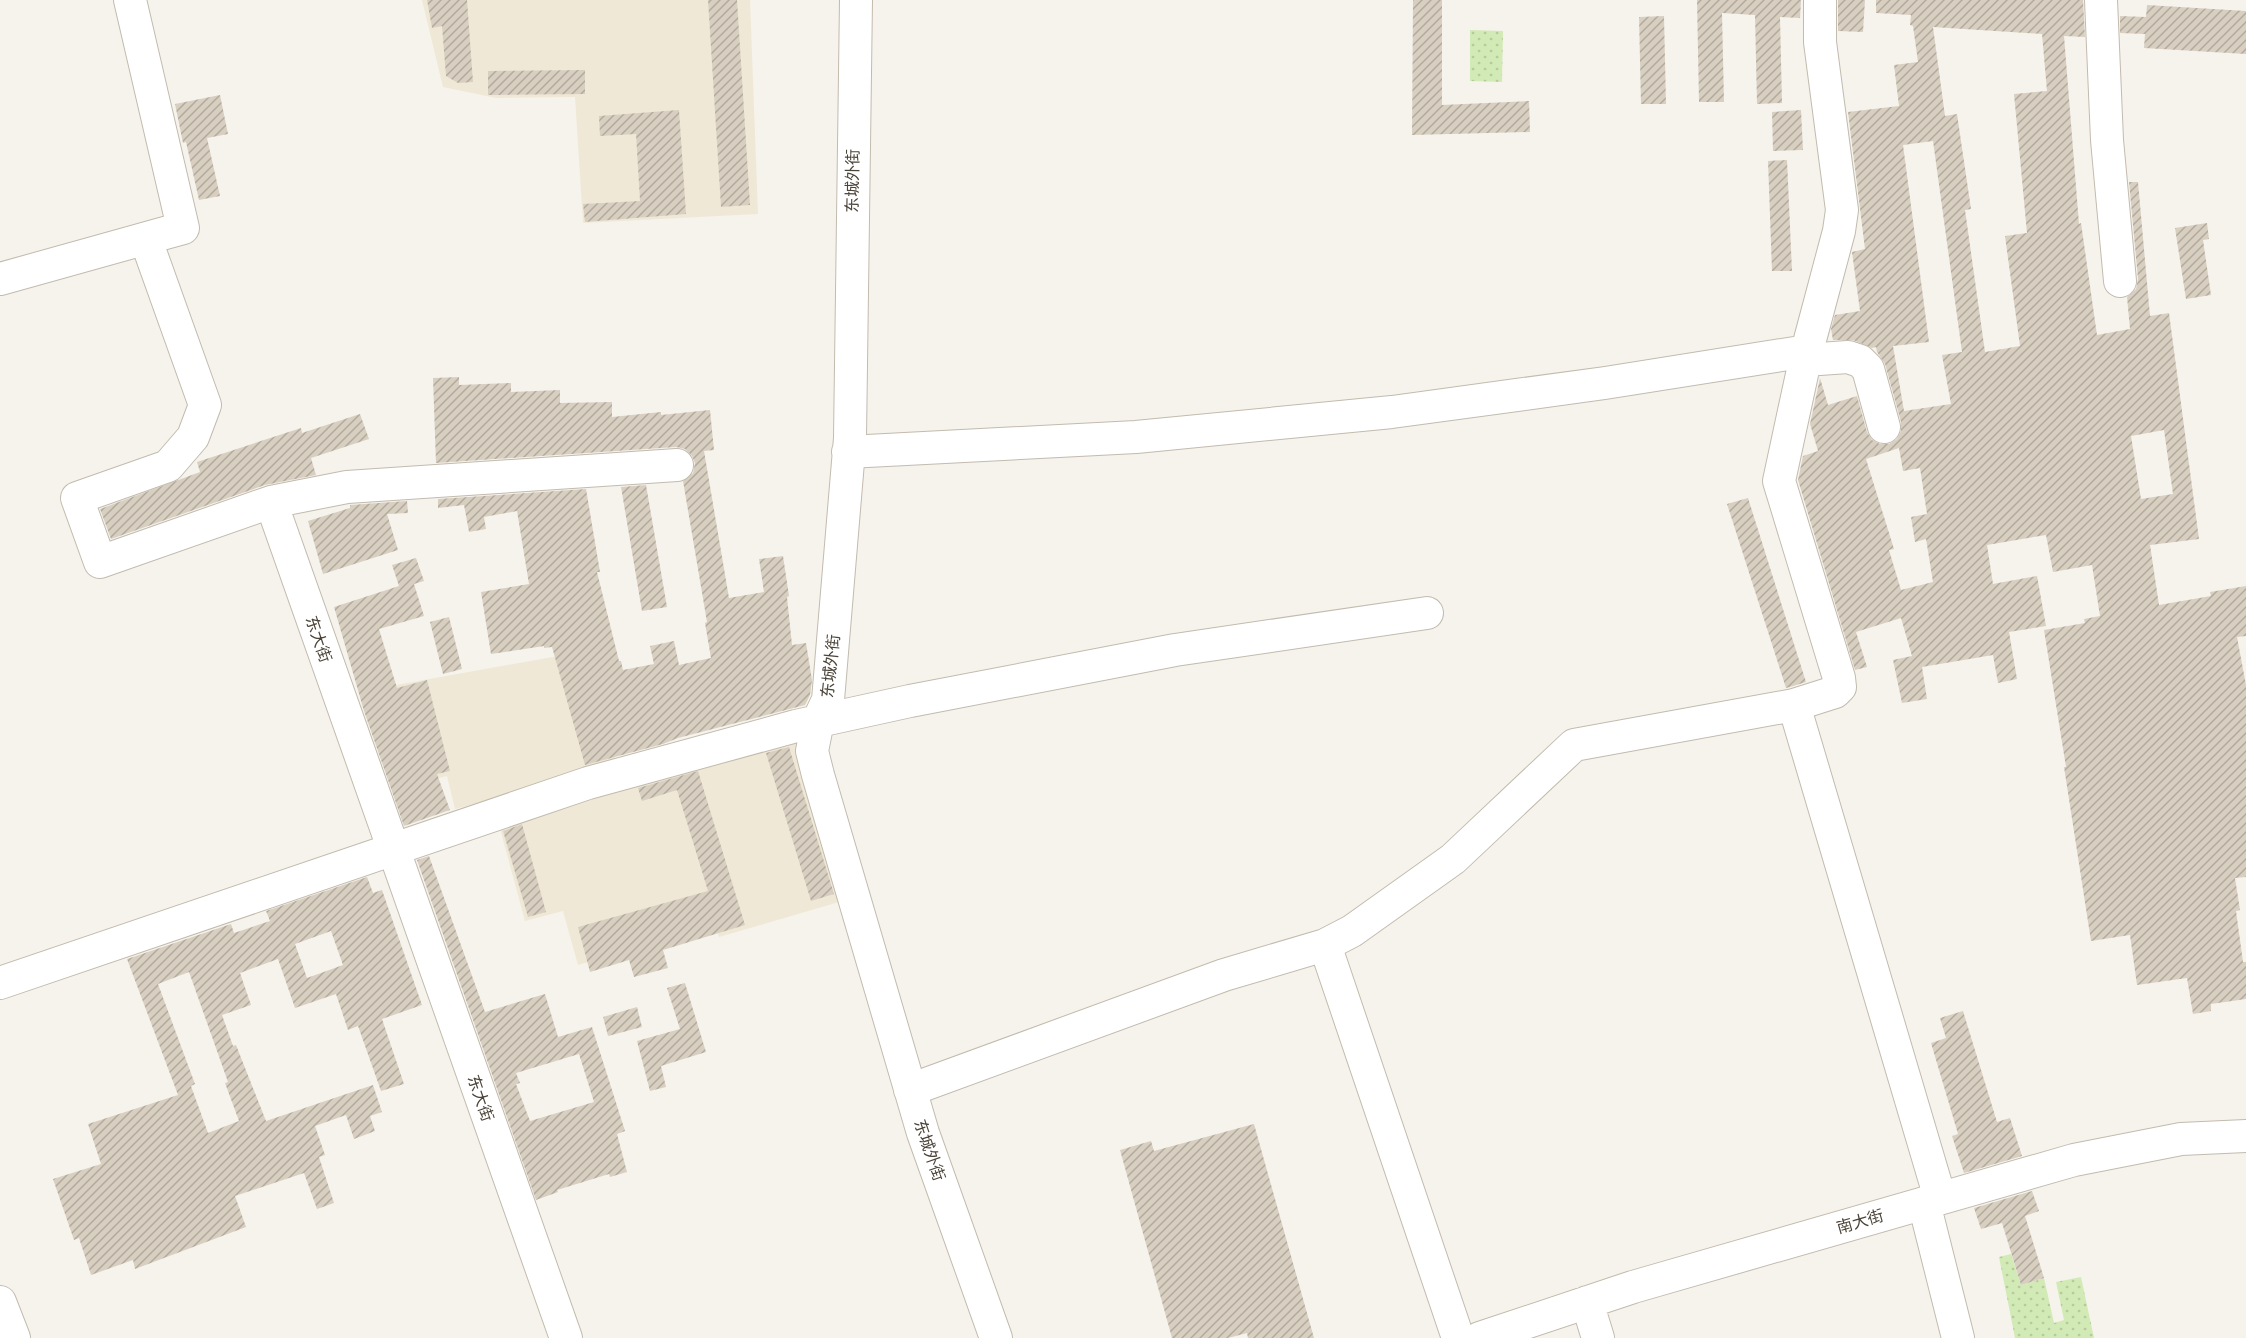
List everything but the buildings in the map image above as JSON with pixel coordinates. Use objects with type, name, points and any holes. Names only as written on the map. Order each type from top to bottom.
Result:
[{"type":"street","points":[[0,279],[183,228],[130,0]]},
{"type":"street","name":"东城外街","points":[[856,0],[848,452],[828,700],[818,721],[812,751],[923,1133],[996,1338]]},
{"type":"street","points":[[910,1090],[1224,975],[1325,945],[1352,931],[1453,859],[1574,746],[1794,705],[1835,692],[1840,687],[1779,481],[1806,355],[1839,231],[1842,210],[1820,42],[1820,0]]},
{"type":"street","points":[[2101,0],[2107,140],[2120,281]]},
{"type":"street","points":[[146,240],[205,405],[193,437],[168,466],[76,498],[99,562],[271,502],[347,487],[677,465]]},
{"type":"street","points":[[848,452],[1136,437],[1392,412],[1806,355],[1848,357],[1860,361],[1868,369],[1884,427]]},
{"type":"street","name":"东大街","points":[[271,502],[566,1338]]},
{"type":"street","points":[[0,983],[588,783],[818,721],[1175,650],[1427,613]]},
{"type":"street","points":[[1794,705],[1926,1147],[1932,1201],[1958,1338]]},
{"type":"street","points":[[1325,945],[1458,1338]]},
{"type":"street","name":"南大街","points":[[1480,1338],[1633,1287],[2074,1160],[2181,1139],[2246,1136]]},
{"type":"street","points":[[0,1302],[14,1338]]},
{"type":"street","points":[[1587,1302],[1598,1338]]},
{"type":"shaded area","points":[[422,0],[750,0],[758,214],[583,223],[575,97],[496,98],[443,87]]},
{"type":"shaded area","points":[[586,651],[622,784],[798,733],[846,900],[719,937],[716,925],[578,965],[563,911],[525,921],[492,799],[455,809],[447,776],[434,779],[409,739],[396,685]]},
{"type":"green space","points":[[1470,30],[1503,31],[1502,82],[1470,81]]},
{"type":"green space","points":[[2011,1254],[2021,1285],[2044,1278],[2054,1323],[2064,1320],[2056,1282],[2081,1277],[2094,1338],[2015,1338],[1999,1257]]}]
